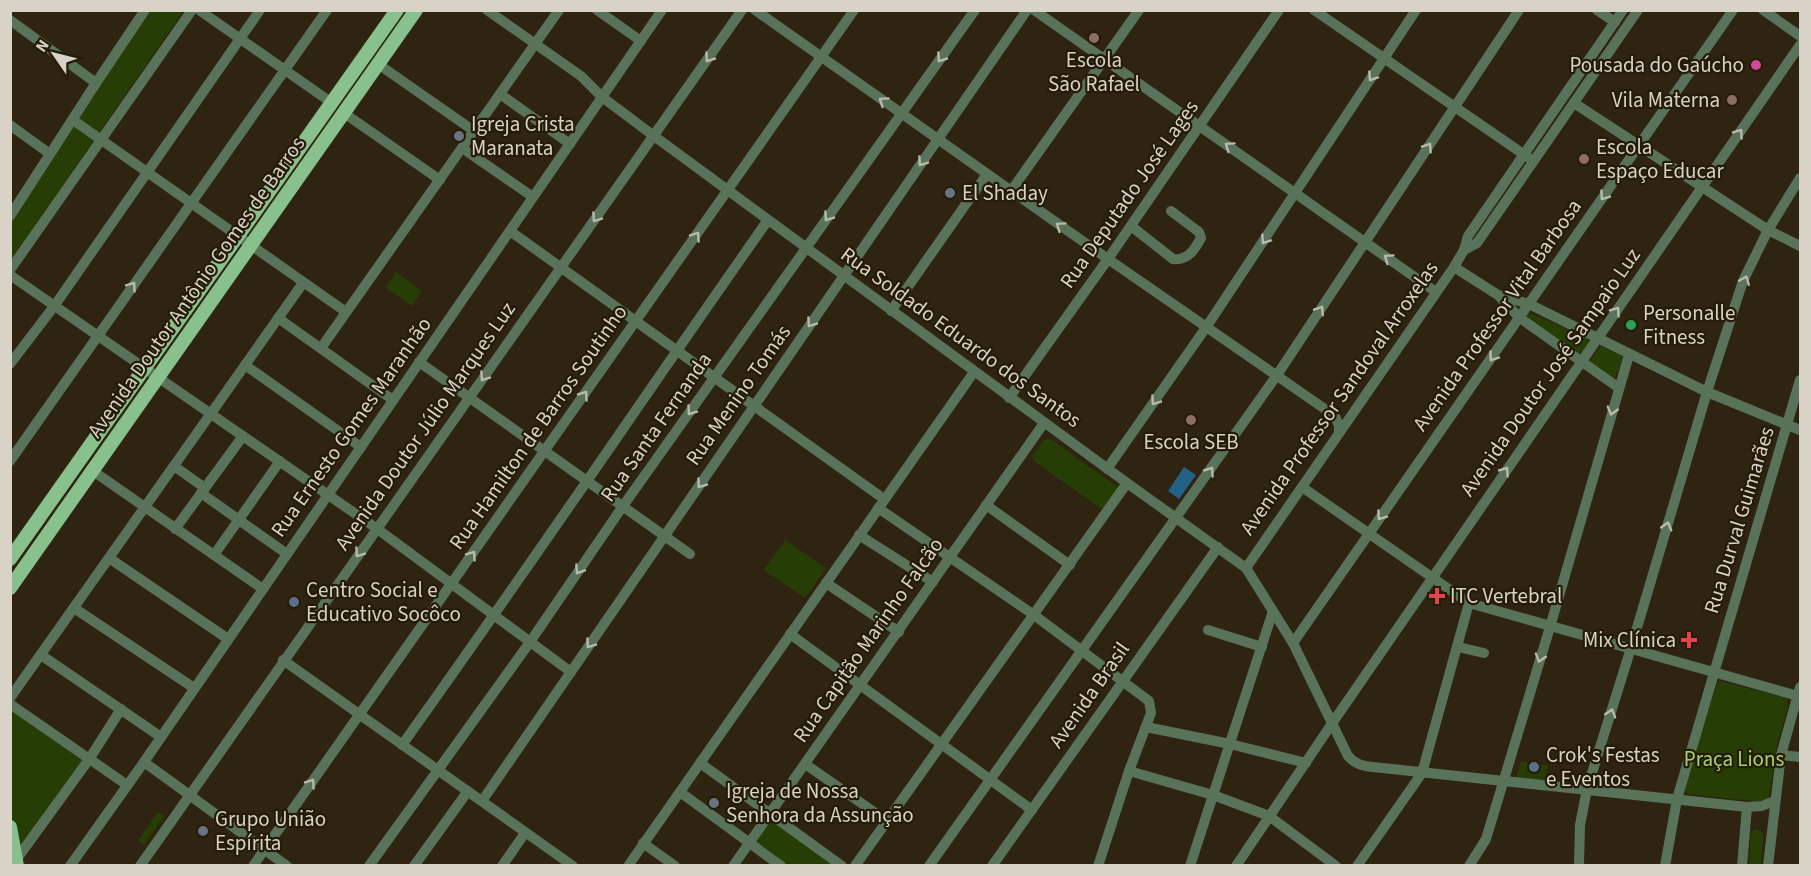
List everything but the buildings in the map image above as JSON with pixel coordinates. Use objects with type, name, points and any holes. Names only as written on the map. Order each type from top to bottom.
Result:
[{"type":"main road","name":"Avenida Doutor Antônio Gomes de Barros","points":[[11,558],[397,10]]},
{"type":"main road","name":"Avenida Doutor Antônio Gomes de Barros","points":[[10,588],[416,10]]},
{"type":"main road","points":[[11,558],[25,567]]},
{"type":"main road","points":[[10,827],[17,863]]},
{"type":"street","points":[[10,270],[192,10]]},
{"type":"street","points":[[199,10],[332,103]]},
{"type":"street","points":[[10,364],[56,305],[260,10]]},
{"type":"street","points":[[10,461],[327,10]]},
{"type":"street","name":"Rua Soldado Eduardo dos Santos","points":[[487,10],[581,76],[602,97],[806,249],[1246,568]]},
{"type":"street","points":[[321,348],[559,10]]},
{"type":"street","points":[[597,10],[641,41]]},
{"type":"street","name":"Rua Ernesto Gomes Maranhão","points":[[70,866],[662,10]]},
{"type":"street","name":"Avenida Doutor Júlio Marques Luz","points":[[140,866],[742,10]]},
{"type":"street","points":[[755,10],[1335,416],[1345,417],[1353,412]]},
{"type":"street","name":"Rua Hamilton de Barros Soutinho","points":[[253,866],[854,10]]},
{"type":"street","name":"Rua Santa Fernanda","points":[[369,866],[530,642],[623,506],[975,10]]},
{"type":"street","name":"Rua Menino Tomás","points":[[482,801],[1027,10]]},
{"type":"street","points":[[1034,10],[1436,292]]},
{"type":"street","points":[[1011,191],[1139,10]]},
{"type":"street","name":"Rua Deputado José Lages","points":[[1009,398],[1131,226],[1279,10]]},
{"type":"street","points":[[1314,10],[1524,156],[1536,159]]},
{"type":"street","points":[[1107,469],[1207,326],[1416,10]]},
{"type":"street","points":[[930,866],[1277,375],[1520,10]]},
{"type":"street","points":[[1597,10],[1614,22]]},
{"type":"street","name":"Avenida Professor Sandoval Arroxelas","points":[[1246,568],[1454,267],[1464,250],[1468,236],[1623,10]]},
{"type":"street","name":"Avenida Professor Sandoval Arroxelas","points":[[1464,250],[1477,243],[1638,10]]},
{"type":"street","name":"Avenida Professor Vital Barbosa","points":[[1293,643],[1733,10]]},
{"type":"street","points":[[1763,10],[1800,36]]},
{"type":"street","points":[[10,216],[145,11]]},
{"type":"street","points":[[10,20],[96,83]]},
{"type":"street","name":"Avenida Doutor José Sampaio Luz","points":[[1236,866],[1800,45]]},
{"type":"street","points":[[378,64],[474,131]]},
{"type":"street","points":[[500,94],[570,144]]},
{"type":"street","points":[[1574,103],[1767,230],[1800,246]]},
{"type":"street","points":[[344,112],[440,180]]},
{"type":"street","points":[[72,120],[346,312]]},
{"type":"street","points":[[10,125],[50,154]]},
{"type":"street","points":[[462,148],[533,197]]},
{"type":"street","points":[[891,311],[987,174]]},
{"type":"street","points":[[1579,866],[1580,825],[1587,789],[1707,392],[1743,281],[1767,230],[1800,178]]},
{"type":"street","points":[[1131,226],[1173,259],[1179,260],[1192,254],[1202,238],[1199,232],[1171,211]]},
{"type":"street","points":[[402,745],[495,616],[676,350],[768,220]]},
{"type":"street","points":[[510,231],[754,406],[948,557],[1034,615],[1139,692],[1151,705],[1151,713],[1129,771],[1098,866]]},
{"type":"street","points":[[1454,267],[1498,295],[1520,318],[1619,388]]},
{"type":"street","points":[[10,275],[376,528],[571,672]]},
{"type":"street","points":[[10,698],[303,283]]},
{"type":"street","points":[[1498,295],[1529,304],[1707,392],[1800,430]]},
{"type":"street","points":[[278,318],[393,400]]},
{"type":"street","points":[[1468,866],[1486,839],[1629,355]]},
{"type":"street","points":[[419,362],[690,554]]},
{"type":"street","points":[[245,364],[361,447]]},
{"type":"street","points":[[628,866],[974,372]]},
{"type":"street","name":"Rua Durval Guimarães","points":[[1665,866],[1677,799],[1800,380]]},
{"type":"street","points":[[1018,384],[1017,393],[1020,402],[1044,423]]},
{"type":"street","points":[[1033,415],[1036,422],[1035,436]]},
{"type":"street","points":[[1335,416],[1339,433]]},
{"type":"street","name":"Rua Capitão Marinho Falcão","points":[[733,866],[1044,423]]},
{"type":"street","points":[[175,529],[243,435]]},
{"type":"street","points":[[214,555],[280,461]]},
{"type":"street","points":[[174,466],[239,519],[287,554]]},
{"type":"street","points":[[93,471],[263,589]]},
{"type":"street","points":[[855,866],[1126,483]]},
{"type":"street","points":[[1302,487],[1431,579],[1469,603],[1550,627],[1799,691],[1781,755],[1768,866]]},
{"type":"street","points":[[986,505],[1070,565]]},
{"type":"street","points":[[859,535],[933,582]]},
{"type":"street","name":"Avenida Brasil","points":[[992,866],[1218,547]]},
{"type":"street","points":[[109,558],[228,639]]},
{"type":"street","points":[[1246,568],[1293,643],[1348,756],[1361,766],[1747,807],[1762,806],[1774,801]]},
{"type":"street","points":[[826,583],[899,632]]},
{"type":"street","points":[[1357,866],[1422,772],[1469,603]]},
{"type":"street","points":[[74,608],[194,688]]},
{"type":"street","points":[[1190,866],[1273,611]]},
{"type":"street","points":[[1208,630],[1262,647]]},
{"type":"street","points":[[790,634],[1032,810]]},
{"type":"street","points":[[1458,647],[1484,653]]},
{"type":"street","points":[[41,655],[160,737]]},
{"type":"street","points":[[283,660],[573,866]]},
{"type":"street","points":[[10,704],[127,785]]},
{"type":"street","points":[[17,863],[121,709]]},
{"type":"street","points":[[1146,727],[1306,762]]},
{"type":"street","points":[[1781,755],[1800,757]]},
{"type":"street","points":[[144,762],[287,866]]},
{"type":"street","points":[[700,763],[842,866]]},
{"type":"street","points":[[805,764],[887,821]]},
{"type":"street","points":[[1129,771],[1213,795],[1269,816],[1336,866]]},
{"type":"street","points":[[414,866],[468,791]]},
{"type":"street","points":[[680,792],[781,866]]},
{"type":"street","points":[[1742,866],[1747,807]]},
{"type":"street","points":[[502,866],[525,833]]},
{"type":"street","points":[[643,843],[675,866]]},
{"type":"green space","points":[[148,11],[182,13],[11,260],[11,220]]},
{"type":"green space","points":[[396,272],[422,291],[412,306],[386,288]]},
{"type":"green space","points":[[1529,313],[1589,338],[1587,350],[1578,357],[1525,317]]},
{"type":"green space","points":[[1601,345],[1624,357],[1613,382],[1588,364]]},
{"type":"green space","points":[[1050,439],[1118,487],[1117,493],[1106,508],[1100,508],[1034,461],[1033,455],[1044,440]]},
{"type":"green space","points":[[785,540],[826,568],[805,598],[764,570]]},
{"type":"green space","name":"Praça Lions","points":[[1720,681],[1787,698],[1788,706],[1777,745],[1769,797],[1764,802],[1687,794],[1684,787],[1717,683]]},
{"type":"green space","points":[[10,705],[79,759],[88,760],[16,860],[10,825]]},
{"type":"green space","points":[[1521,761],[1548,766],[1544,782],[1516,778]]},
{"type":"green space","points":[[158,812],[164,816],[144,845],[138,841]]},
{"type":"green space","points":[[769,813],[842,865],[781,865],[749,843]]},
{"type":"green space","points":[[1757,829],[1763,833],[1761,865],[1749,865],[1751,832]]},
{"type":"water","points":[[1184,467],[1196,475],[1179,499],[1168,491]]},
{"type":"place","name":"Escola São Rafael","points":[[1094,38]]},
{"type":"place","name":"Pousada do Gaúcho","points":[[1756,65]]},
{"type":"place","name":"Vila Materna","points":[[1732,100]]},
{"type":"place","name":"Igreja Crista Maranata","points":[[459,136]]},
{"type":"place","name":"Escola Espaço Educar","points":[[1584,159]]},
{"type":"place","name":"El Shaday","points":[[950,193]]},
{"type":"place","name":"Personalle Fitness","points":[[1631,325]]},
{"type":"place","name":"Escola SEB","points":[[1191,420]]},
{"type":"place","name":"ITC Vertebral","points":[[1437,596]]},
{"type":"place","name":"Centro Social e Educativo Socôco","points":[[294,602]]},
{"type":"place","name":"Mix Clínica","points":[[1689,640]]},
{"type":"place","name":"Crok's Festas e Eventos","points":[[1534,767]]},
{"type":"place","name":"Igreja de Nossa Senhora da Assunção","points":[[714,803]]},
{"type":"place","name":"Grupo União Espírita","points":[[203,831]]}]
